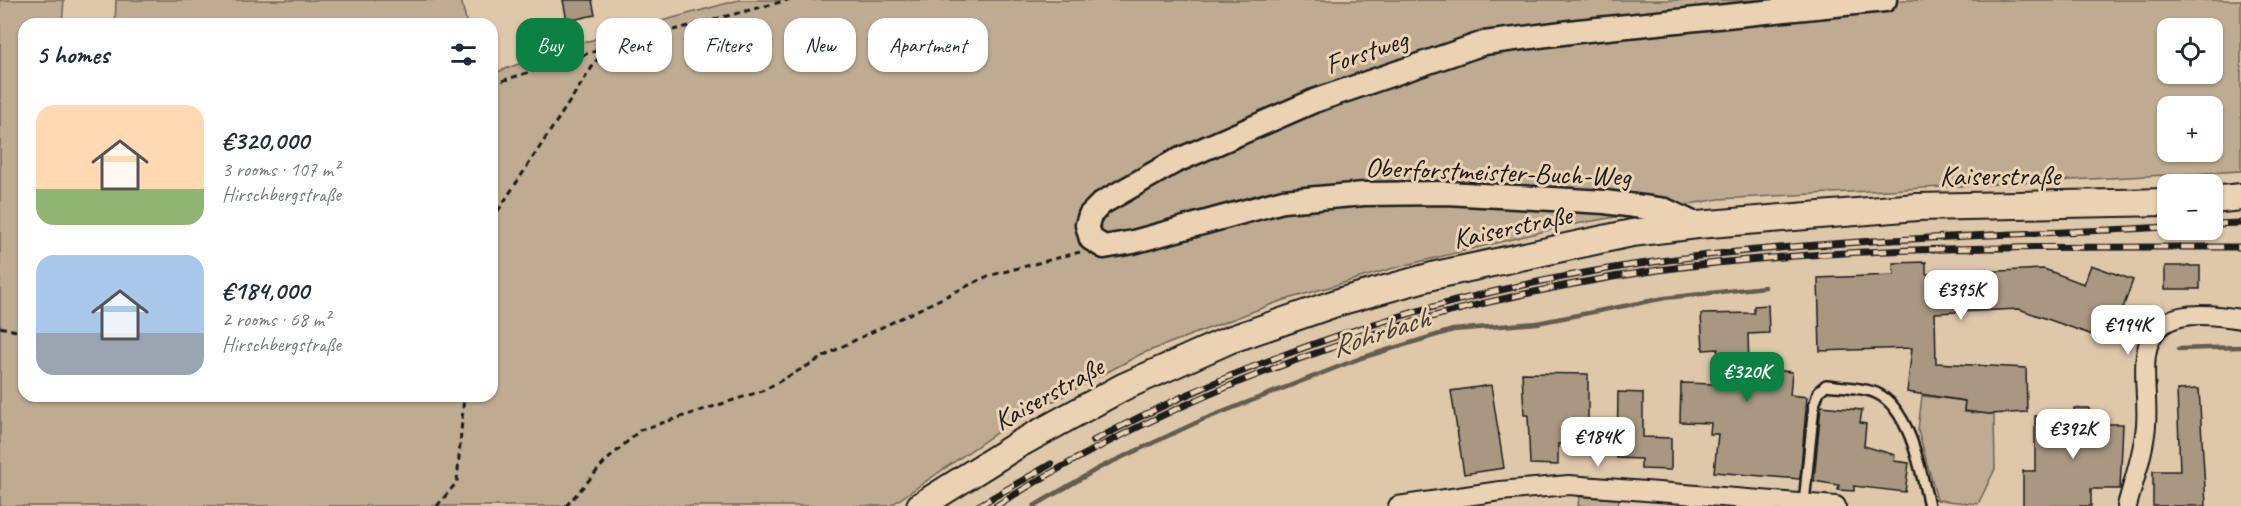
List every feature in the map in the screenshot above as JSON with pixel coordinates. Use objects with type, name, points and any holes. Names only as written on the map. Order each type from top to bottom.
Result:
[{"type":"main road","points":[[2223,199],[2241,197]]},
{"type":"main road","name":"Kaiserstraße","points":[[920,506],[1019,444],[1112,393],[1229,340],[1342,302],[1436,275],[1632,233],[1696,225],[1917,207],[2157,202]]},
{"type":"street","name":"Forstweg","points":[[1104,247],[1091,239],[1087,225],[1090,215],[1101,203],[1174,162],[1314,101],[1484,43],[1885,0]]},
{"type":"street","name":"Oberforstmeister-Buch-Weg","points":[[1104,247],[1133,242],[1283,201],[1364,194],[1447,193],[1605,202],[1665,210],[1696,225]]},
{"type":"street","points":[[2127,506],[2144,439],[2146,353],[2154,333],[2172,318],[2182,316],[2201,314],[2241,319]]},
{"type":"street","points":[[1398,506],[1500,491],[1569,485],[1836,506]]},
{"type":"lane","points":[[1804,502],[1814,405],[1819,391],[1826,385],[1874,392],[1897,407],[1914,449],[1929,506]]},
{"type":"path","points":[[672,30],[788,0]]},
{"type":"path","points":[[498,82],[596,51]]},
{"type":"path","points":[[498,211],[596,62]]},
{"type":"path","points":[[566,506],[604,463],[640,430],[762,391],[843,346],[988,276],[1104,247]]},
{"type":"path","points":[[0,327],[18,332]]},
{"type":"path","points":[[437,506],[457,482],[464,402]]},
{"type":"shaded area","points":[[0,0],[64,0],[62,18],[18,18],[18,402],[498,402],[498,72],[516,65],[516,72],[584,72],[584,42],[596,39],[596,72],[672,72],[672,18],[739,0],[2241,0],[2241,171],[1719,199],[1570,225],[1394,268],[1278,302],[1141,354],[1005,427],[890,506],[0,506]]},
{"type":"shaded area","points":[[116,0],[461,0],[466,18],[115,18]]},
{"type":"shaded area","points":[[1922,396],[1965,401],[1964,412],[1994,414],[1995,469],[1978,504],[1937,500],[1918,430]]},
{"type":"shaded area","points":[[1579,497],[1619,499],[1618,506],[1578,506]]},
{"type":"building","points":[[563,0],[592,0],[595,15],[566,18]]},
{"type":"building","points":[[1926,262],[1926,274],[2044,269],[2084,284],[2091,265],[2133,280],[2114,333],[2107,331],[2104,339],[2019,309],[1935,313],[1936,363],[2026,368],[2027,412],[1989,414],[1964,411],[1965,401],[1907,392],[1912,348],[1820,351],[1818,278],[1894,275],[1893,263]]},
{"type":"building","points":[[2165,266],[2200,266],[2200,289],[2165,289]]},
{"type":"building","points":[[1768,305],[1769,333],[1748,334],[1749,368],[1792,372],[1790,395],[1807,397],[1800,479],[1714,472],[1718,434],[1710,434],[1711,423],[1680,422],[1681,383],[1715,384],[1718,349],[1703,350],[1701,314],[1754,313],[1754,306]]},
{"type":"building","points":[[1522,373],[1588,374],[1588,444],[1558,444],[1558,465],[1530,464],[1528,415],[1524,415]]},
{"type":"building","points":[[1491,385],[1504,468],[1464,474],[1451,391]]},
{"type":"building","points":[[2199,389],[2206,506],[2153,506],[2153,471],[2180,471],[2177,390]]},
{"type":"building","points":[[1618,392],[1643,393],[1643,437],[1671,438],[1671,470],[1641,469],[1641,459],[1617,458]]},
{"type":"building","points":[[1821,406],[1862,410],[1860,423],[1866,424],[1864,446],[1895,455],[1894,461],[1909,463],[1905,492],[1854,486],[1854,491],[1838,490],[1839,485],[1814,481]]},
{"type":"building","points":[[2074,408],[2089,408],[2089,424],[2123,424],[2120,489],[2091,489],[2091,506],[2023,506],[2023,471],[2035,471],[2035,416],[2075,415]]},
{"type":"waterway","name":"Rohrbach","points":[[1034,506],[1099,468],[1202,420],[1361,358],[1453,330],[1537,323],[1665,298],[1765,287]]},
{"type":"waterway","name":"Rohrbach","points":[[2178,349],[2241,347]]},
{"type":"railway","points":[[2223,224],[2241,223]]},
{"type":"railway","points":[[1093,441],[1160,407],[1230,376],[1300,349],[1445,304],[1593,271],[1730,253],[1855,242],[2157,228]]},
{"type":"railway","points":[[996,506],[1078,458],[1164,415],[1252,377],[1342,344],[1434,316],[1527,293],[1622,276],[1781,257],[1978,248],[2241,247]]},
{"type":"railway","points":[[978,506],[1051,464]]}]
